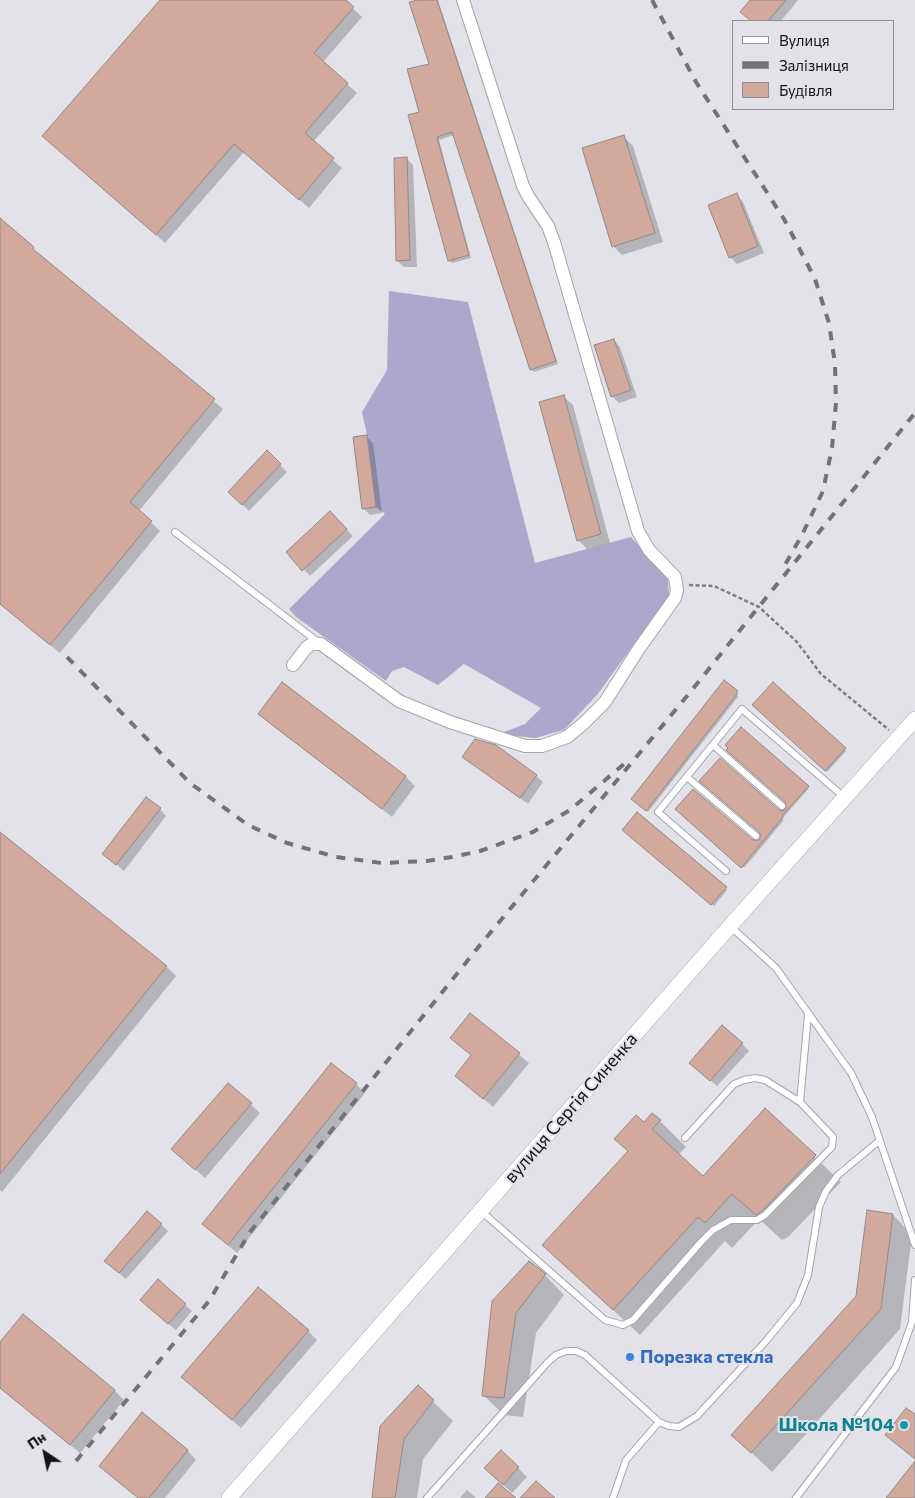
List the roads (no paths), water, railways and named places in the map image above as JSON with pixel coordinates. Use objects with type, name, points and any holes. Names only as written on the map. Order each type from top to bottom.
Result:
[{"type":"street","points":[[293,665],[307,647],[312,644],[321,644],[399,701],[450,722],[525,746],[542,746],[567,737],[605,702],[674,598],[677,586],[675,577],[649,550],[642,541],[638,531],[554,242],[548,226],[523,186],[463,0]]},
{"type":"street","name":"вулиця Сергія Синенка","points":[[229,1498],[730,926],[915,719]]},
{"type":"lane","points":[[175,532],[321,644]]},
{"type":"lane","points":[[726,871],[658,812],[742,708],[844,798]]},
{"type":"lane","points":[[713,745],[782,806]]},
{"type":"lane","points":[[686,777],[756,836]]},
{"type":"lane","points":[[730,926],[776,968],[851,1073],[872,1117],[915,1245]]},
{"type":"lane","points":[[800,1102],[808,1015]]},
{"type":"lane","points":[[481,1210],[605,1320],[623,1325],[633,1320],[713,1230],[731,1220],[757,1220],[765,1215],[828,1152],[834,1142],[833,1137],[800,1102],[765,1080],[755,1078],[734,1084],[685,1138]]},
{"type":"lane","points":[[427,1498],[548,1362],[556,1355],[566,1351],[576,1351],[585,1355],[659,1422],[668,1426],[679,1427],[697,1416],[766,1342],[798,1303],[808,1275],[819,1208],[826,1191],[838,1175],[879,1141]]},
{"type":"lane","points":[[796,1498],[896,1367],[912,1322],[915,1280]]},
{"type":"lane","points":[[612,1498],[626,1460],[659,1422]]},
{"type":"railway","points":[[652,0],[696,82],[784,219],[815,279],[829,323],[835,364],[836,403],[832,448],[823,491],[802,535],[782,570]]},
{"type":"railway","points":[[76,1461],[209,1301],[250,1232],[476,950],[687,696],[915,413]]},
{"type":"railway","points":[[67,657],[190,783],[248,825],[287,843],[336,857],[382,863],[427,861],[480,851],[533,832],[570,810],[624,764]]},
{"type":"place","name":"Порезка стекла","points":[[630,1357]]},
{"type":"place","name":"Школа №104","points":[[904,1425]]}]
